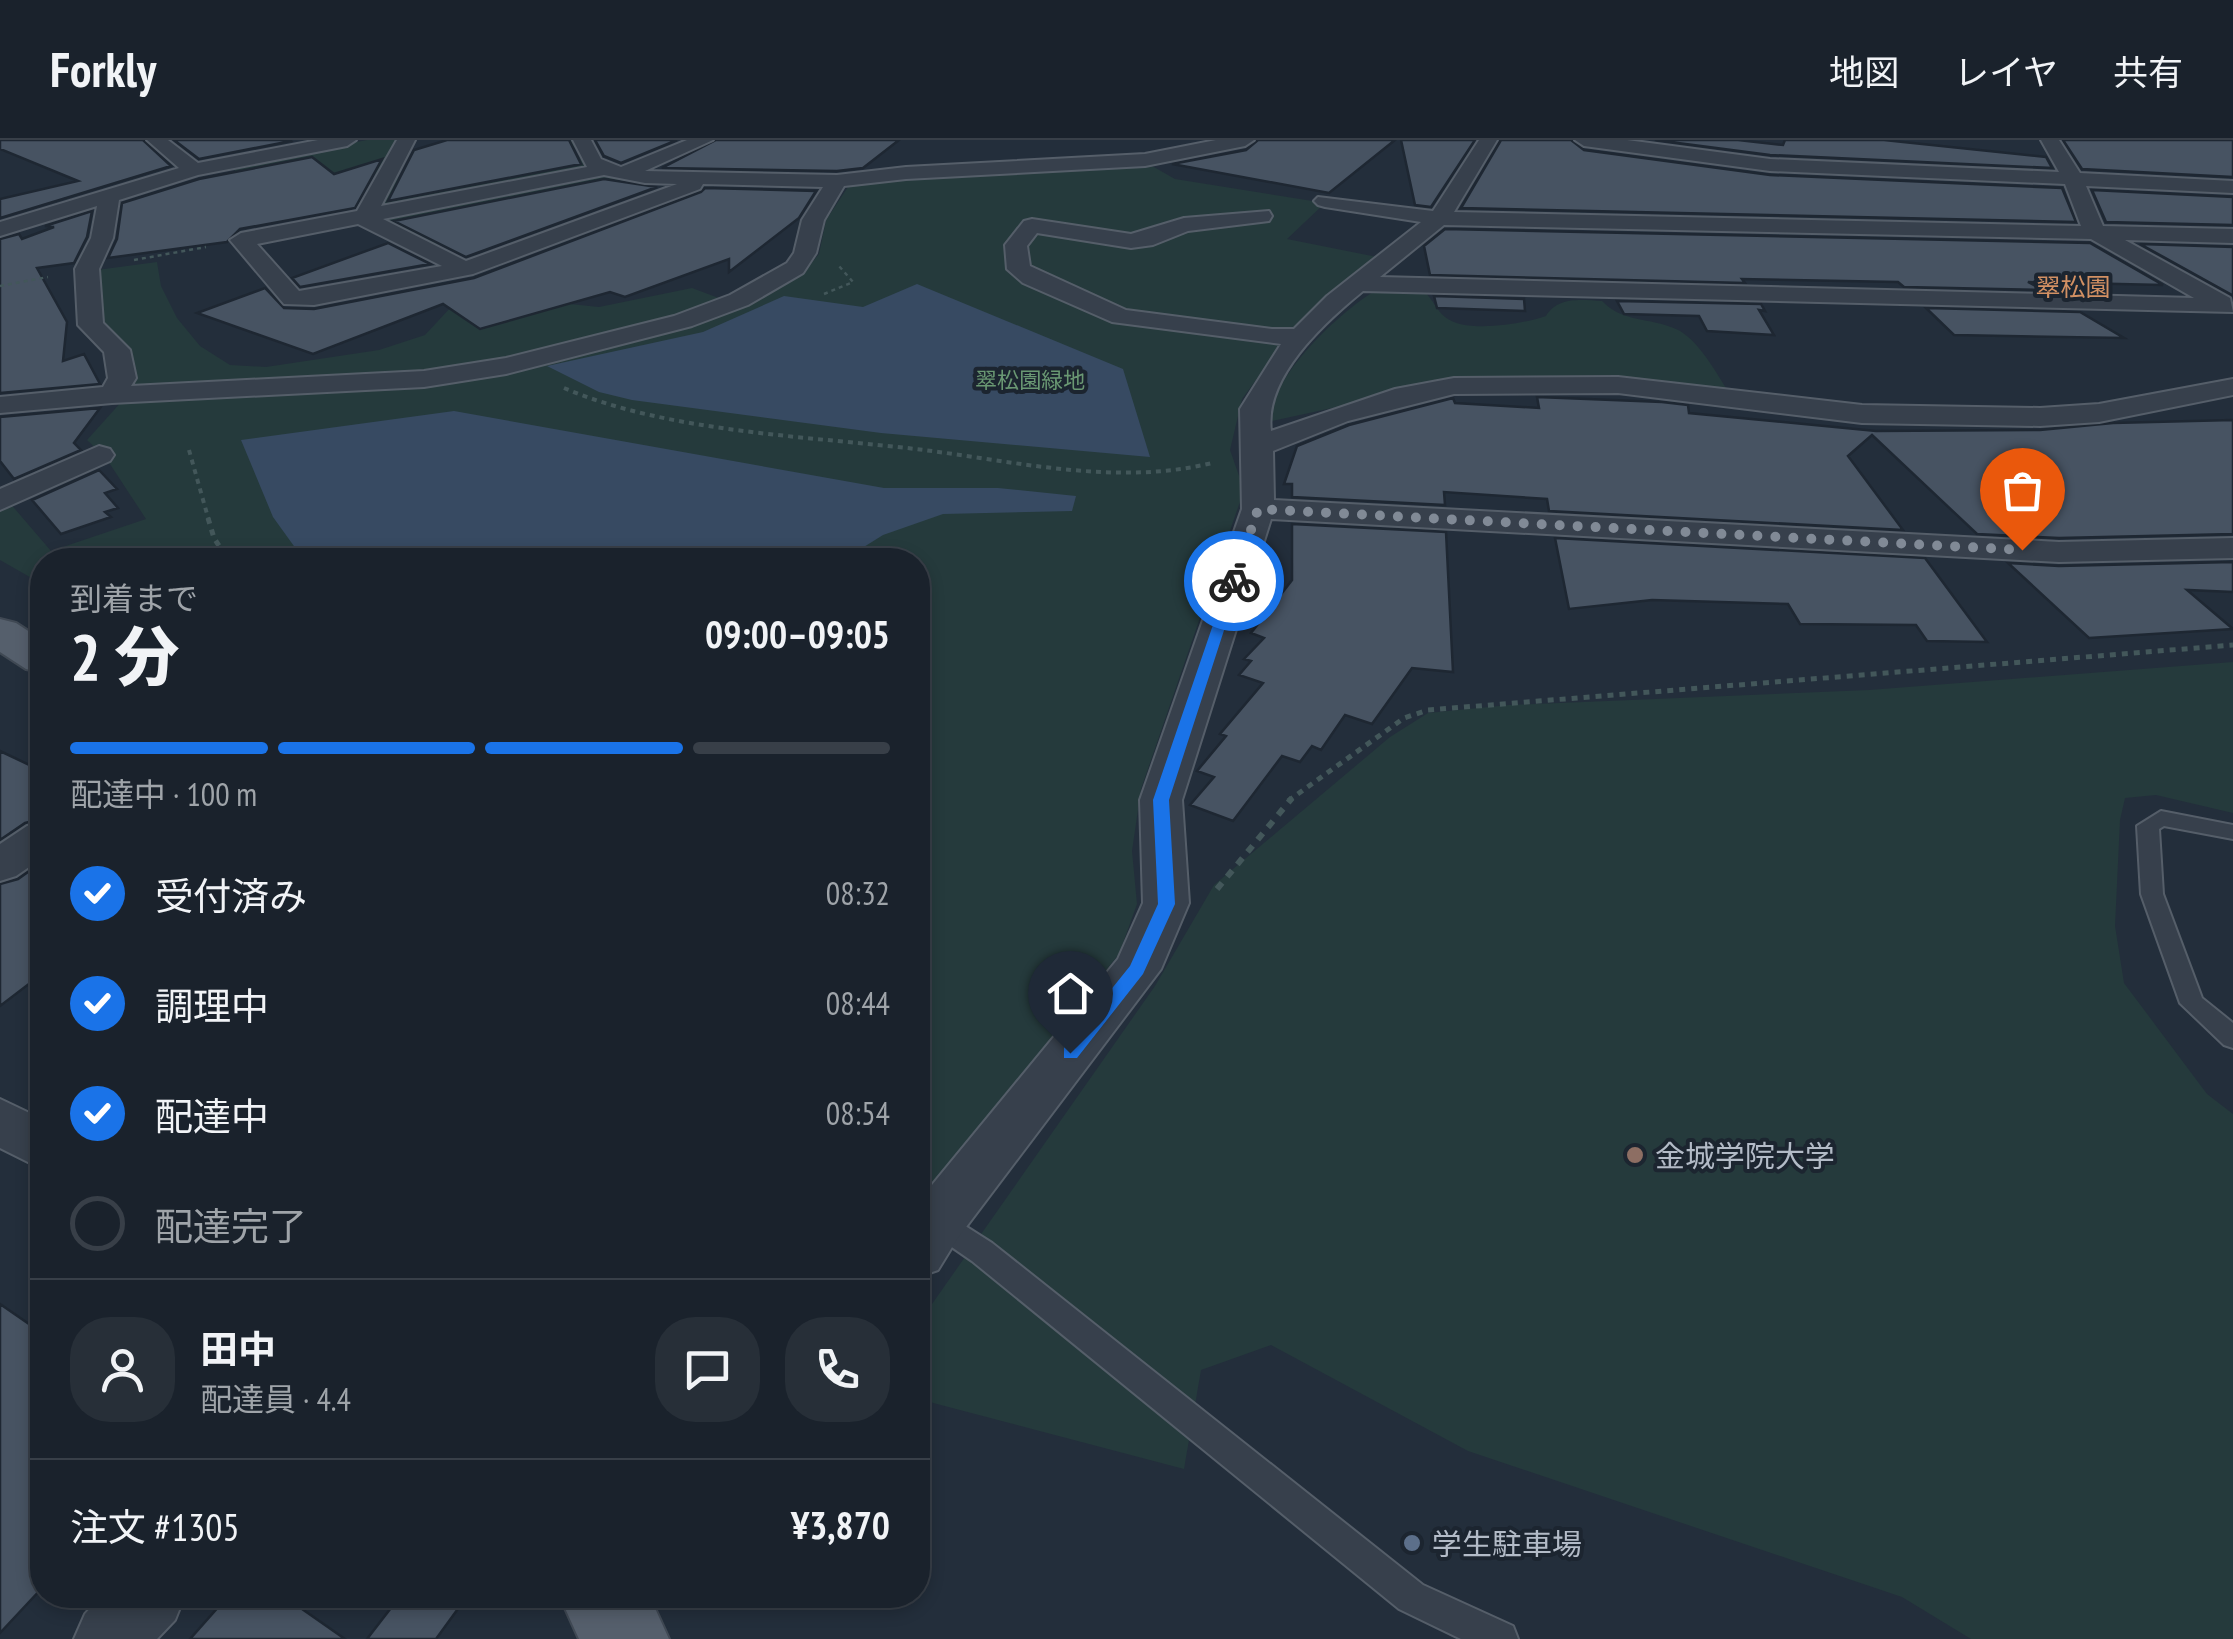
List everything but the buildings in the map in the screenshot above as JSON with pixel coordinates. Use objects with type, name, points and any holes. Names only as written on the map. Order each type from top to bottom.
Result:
[{"type":"main road","points":[[0,632],[30,651]]},
{"type":"street","points":[[156,140],[194,170]]},
{"type":"street","points":[[3,227],[194,170],[347,140]]},
{"type":"street","points":[[364,218],[406,140]]},
{"type":"street","points":[[582,140],[584,155],[612,171],[709,179],[837,181],[906,172],[1145,160],[1245,140]]},
{"type":"street","points":[[704,140],[612,171],[241,240],[293,298],[314,298],[465,269],[709,179]]},
{"type":"street","points":[[930,1232],[1137,969],[1166,904],[1161,800],[1258,509],[1254,409],[1301,336],[1336,301],[1439,218],[1488,140]]},
{"type":"street","points":[[1584,140],[1770,165],[1968,171],[2194,188],[2233,187]]},
{"type":"street","points":[[2050,140],[2072,179],[2094,232],[2230,308]]},
{"type":"street","points":[[0,405],[112,395],[424,379],[528,360],[683,321],[772,284],[795,268],[805,253],[813,220],[837,181]]},
{"type":"street","points":[[108,194],[102,238],[86,269],[91,325],[117,350],[122,378],[112,395]]},
{"type":"street","points":[[1325,201],[1439,218],[2233,236]]},
{"type":"street","points":[[1261,216],[1184,225],[1146,240],[1132,241],[1032,226],[1016,245],[1016,258],[1020,269],[1045,287],[1122,316],[1272,337],[1301,336]]},
{"type":"street","points":[[364,218],[465,269]]},
{"type":"street","points":[[1359,284],[2230,308]]},
{"type":"street","points":[[1258,450],[1338,414],[1454,386],[1618,384],[1862,414],[2040,417],[2099,414],[2233,387]]},
{"type":"street","points":[[0,500],[98,456]]},
{"type":"street","points":[[1258,509],[2059,552],[2233,548]]},
{"type":"street","points":[[110,1639],[138,1608]]},
{"type":"lane","points":[[2233,832],[2161,818],[2148,826],[2152,894],[2192,1003],[2233,1038]]},
{"type":"lane","points":[[930,1237],[982,1252],[1411,1598],[1500,1639]]},
{"type":"path","points":[[528,360],[546,378],[586,398],[652,416],[797,436],[1126,472],[1165,472],[1258,450]]},
{"type":"path","points":[[189,450],[214,538],[220,548]]},
{"type":"path","points":[[1149,944],[1190,923],[1288,801],[1404,718],[1428,710],[2233,645]]},
{"type":"green space","points":[[367,140],[400,140],[378,174],[239,196],[234,166]]},
{"type":"green space","points":[[514,140],[575,140],[574,153],[590,168],[374,215],[394,179],[433,174]]},
{"type":"green space","name":"翠松園緑地","points":[[1145,162],[1175,179],[1325,203],[1287,239],[1377,257],[1292,331],[1242,399],[1230,450],[1244,490],[1141,789],[1132,851],[1137,904],[1119,954],[930,1191],[930,548],[60,548],[146,519],[106,458],[87,440],[123,400],[424,383],[744,303],[805,271],[819,254],[826,220],[848,187],[864,180]]},
{"type":"green space","points":[[599,171],[638,179],[431,247],[377,220]]},
{"type":"green space","points":[[157,262],[161,286],[177,318],[200,346],[230,365],[266,367],[379,350],[425,335],[452,306],[560,303],[599,307],[692,288],[724,300],[678,317],[505,361],[424,375],[123,391],[101,324],[97,270]]},
{"type":"green space","points":[[1380,288],[1425,292],[1445,317],[1480,326],[1536,319],[1571,301],[1602,301],[1619,313],[1666,325],[1684,334],[1705,356],[1728,391],[1471,378],[1272,421],[1273,404],[1294,365],[1329,327]]},
{"type":"green space","name":"翠松園緑地","points":[[9,502],[48,548],[30,548],[30,577],[0,560],[0,506]]},
{"type":"green space","name":"金城学院大学","points":[[2233,662],[2233,813],[2156,795],[2125,798],[2120,820],[2115,926],[2124,983],[2207,1094],[2233,1114],[2233,1639],[1971,1639],[1902,1597],[1468,1451],[1271,1345],[1201,1370],[1184,1469],[930,1402],[930,1307],[1155,986],[1214,885],[1390,737],[1428,713],[1509,705],[1869,690]]},
{"type":"water","points":[[917,284],[1123,369],[1150,457],[881,433],[632,400],[599,392],[547,366],[703,332],[784,296],[863,307]]},
{"type":"water","points":[[454,411],[884,488],[998,488],[1076,496],[1072,511],[943,514],[883,535],[862,548],[295,548],[273,517],[241,440]]},
{"type":"way so far","points":[[1234,581],[1258,509],[2022,550]]},
{"type":"place","name":"金城学院大学","points":[[1635,1155]]},
{"type":"place","name":"学生駐車場","points":[[1412,1543]]},
{"type":"district","name":"翠松園","points":[[2073,287]]},
{"type":"route","points":[[1070,1053],[1137,969],[1166,904],[1161,800],[1234,581]]}]
